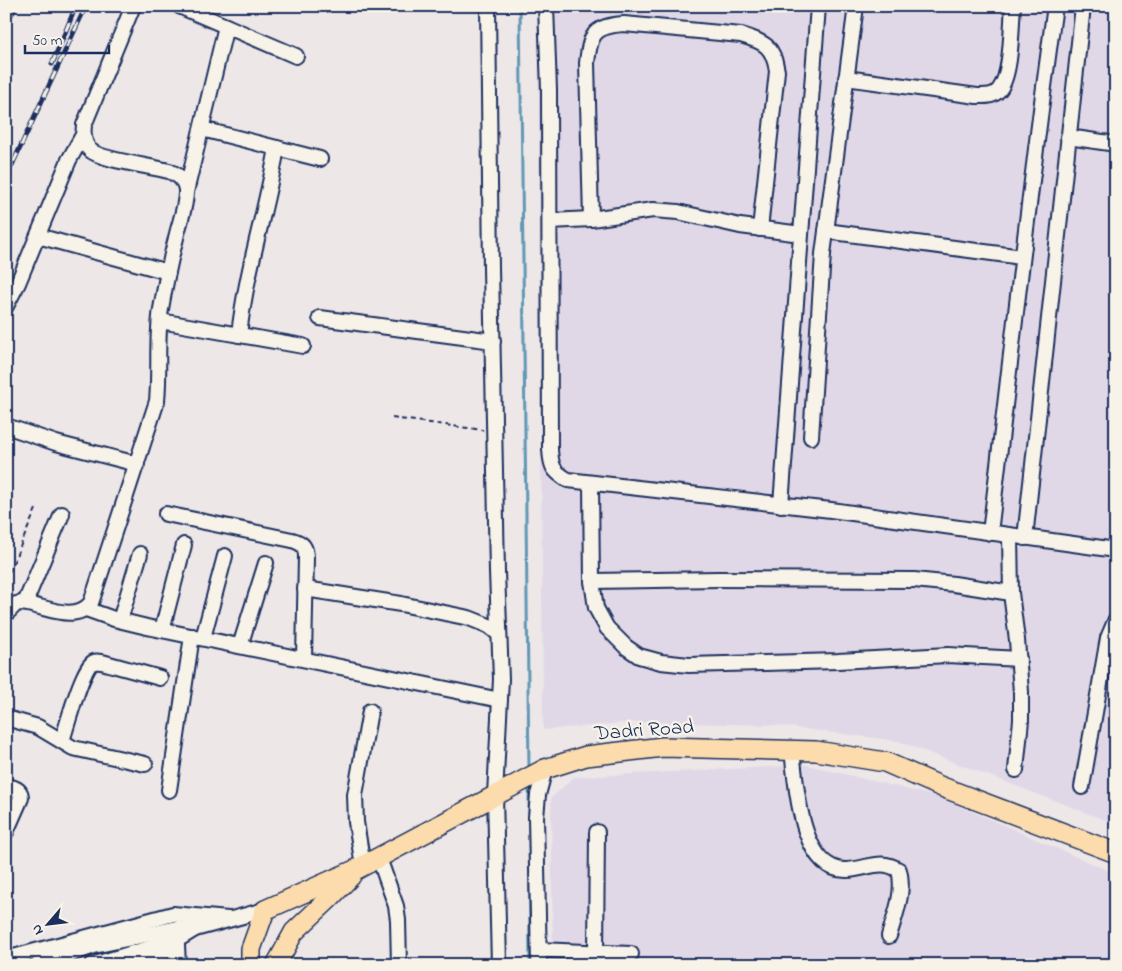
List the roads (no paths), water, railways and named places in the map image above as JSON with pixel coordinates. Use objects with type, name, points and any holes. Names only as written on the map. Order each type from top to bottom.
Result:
[{"type":"main road","name":"Dadri Road","points":[[265,910],[366,864],[538,773],[586,756],[663,747],[816,751],[885,762],[942,787],[1116,854]]},
{"type":"main road","points":[[276,965],[294,932],[366,864]]},
{"type":"main road","points":[[251,965],[251,949],[265,910]]},
{"type":"street","points":[[133,6],[84,125],[83,135],[85,143],[94,153],[174,174],[180,177],[186,192]]},
{"type":"street","points":[[179,6],[296,56]]},
{"type":"street","points":[[488,6],[500,700],[498,794],[499,965]]},
{"type":"street","points":[[546,6],[550,90],[551,464],[557,473],[568,480],[781,505],[1116,550]]},
{"type":"street","points":[[781,505],[818,6]]},
{"type":"street","points":[[811,437],[823,254],[856,6]]},
{"type":"street","points":[[846,78],[988,96],[998,91],[1005,80],[1010,52],[1013,6]]},
{"type":"street","points":[[990,533],[1016,323],[1022,257],[1054,6]]},
{"type":"street","points":[[1025,538],[1083,6]]},
{"type":"street","points":[[591,219],[587,63],[590,40],[600,30],[610,25],[624,24],[741,35],[759,40],[770,48],[775,57],[777,72],[760,229]]},
{"type":"street","points":[[6,614],[16,604],[25,603],[71,613],[86,609],[91,603],[157,401],[160,321],[168,272],[214,70],[226,26]]},
{"type":"street","points":[[202,129],[320,159]]},
{"type":"street","points":[[6,306],[18,283],[69,160],[83,135]]},
{"type":"street","points":[[1068,137],[1116,144]]},
{"type":"street","points":[[239,335],[248,279],[271,183],[277,148]]},
{"type":"street","points":[[550,221],[591,219],[653,210],[678,212],[740,226],[801,234]]},
{"type":"street","points":[[826,231],[1022,257]]},
{"type":"street","points":[[38,236],[168,272]]},
{"type":"street","points":[[320,318],[493,342]]},
{"type":"street","points":[[160,321],[303,346]]},
{"type":"street","points":[[6,426],[56,443],[137,464]]},
{"type":"street","points":[[591,483],[592,580],[596,608],[607,628],[626,648],[639,656],[661,662],[689,665],[948,655],[1019,659]]},
{"type":"street","points":[[25,603],[62,514]]},
{"type":"street","points":[[166,514],[301,543],[306,551],[304,659]]},
{"type":"street","points":[[1010,536],[1011,593],[1019,659],[1021,720],[1016,770]]},
{"type":"street","points":[[162,630],[184,545]]},
{"type":"street","points":[[120,620],[140,554]]},
{"type":"street","points":[[169,790],[198,637],[225,556]]},
{"type":"street","points":[[240,646],[266,563]]},
{"type":"street","points":[[592,580],[914,580],[1011,593]]},
{"type":"street","points":[[306,589],[401,604],[469,618],[489,626],[499,634]]},
{"type":"street","points":[[86,609],[120,620],[162,630],[500,700]]},
{"type":"street","points":[[1082,787],[1108,638],[1116,619]]},
{"type":"street","points":[[62,742],[83,676],[94,662],[102,662],[160,678]]},
{"type":"street","points":[[370,711],[355,795],[356,822],[366,864],[396,906],[399,965]]},
{"type":"street","points":[[6,718],[38,727],[73,748],[145,764]]},
{"type":"street","points":[[792,750],[800,812],[810,839],[824,862],[834,869],[847,870],[890,864],[899,870],[902,879],[901,892],[889,936]]},
{"type":"street","points":[[538,773],[536,818],[539,965]]},
{"type":"street","points":[[6,786],[17,788],[22,798],[6,832]]},
{"type":"street","points":[[596,953],[597,832]]},
{"type":"street","name":"Dadri Road","points":[[92,965],[177,940],[195,929],[210,924],[265,910]]},
{"type":"street","points":[[6,959],[173,914],[228,919]]},
{"type":"street","points":[[129,965],[164,952],[210,924]]},
{"type":"street","name":"Dadri Road","points":[[38,965],[94,946],[178,928],[195,929]]},
{"type":"street","points":[[177,945],[178,965]]},
{"type":"street","points":[[539,950],[631,954]]},
{"type":"waterway","points":[[520,6],[529,769]]},
{"type":"waterway","points":[[529,785],[530,965]]},
{"type":"railway","points":[[52,64],[76,6]]},
{"type":"railway","points":[[6,178],[86,6]]}]
